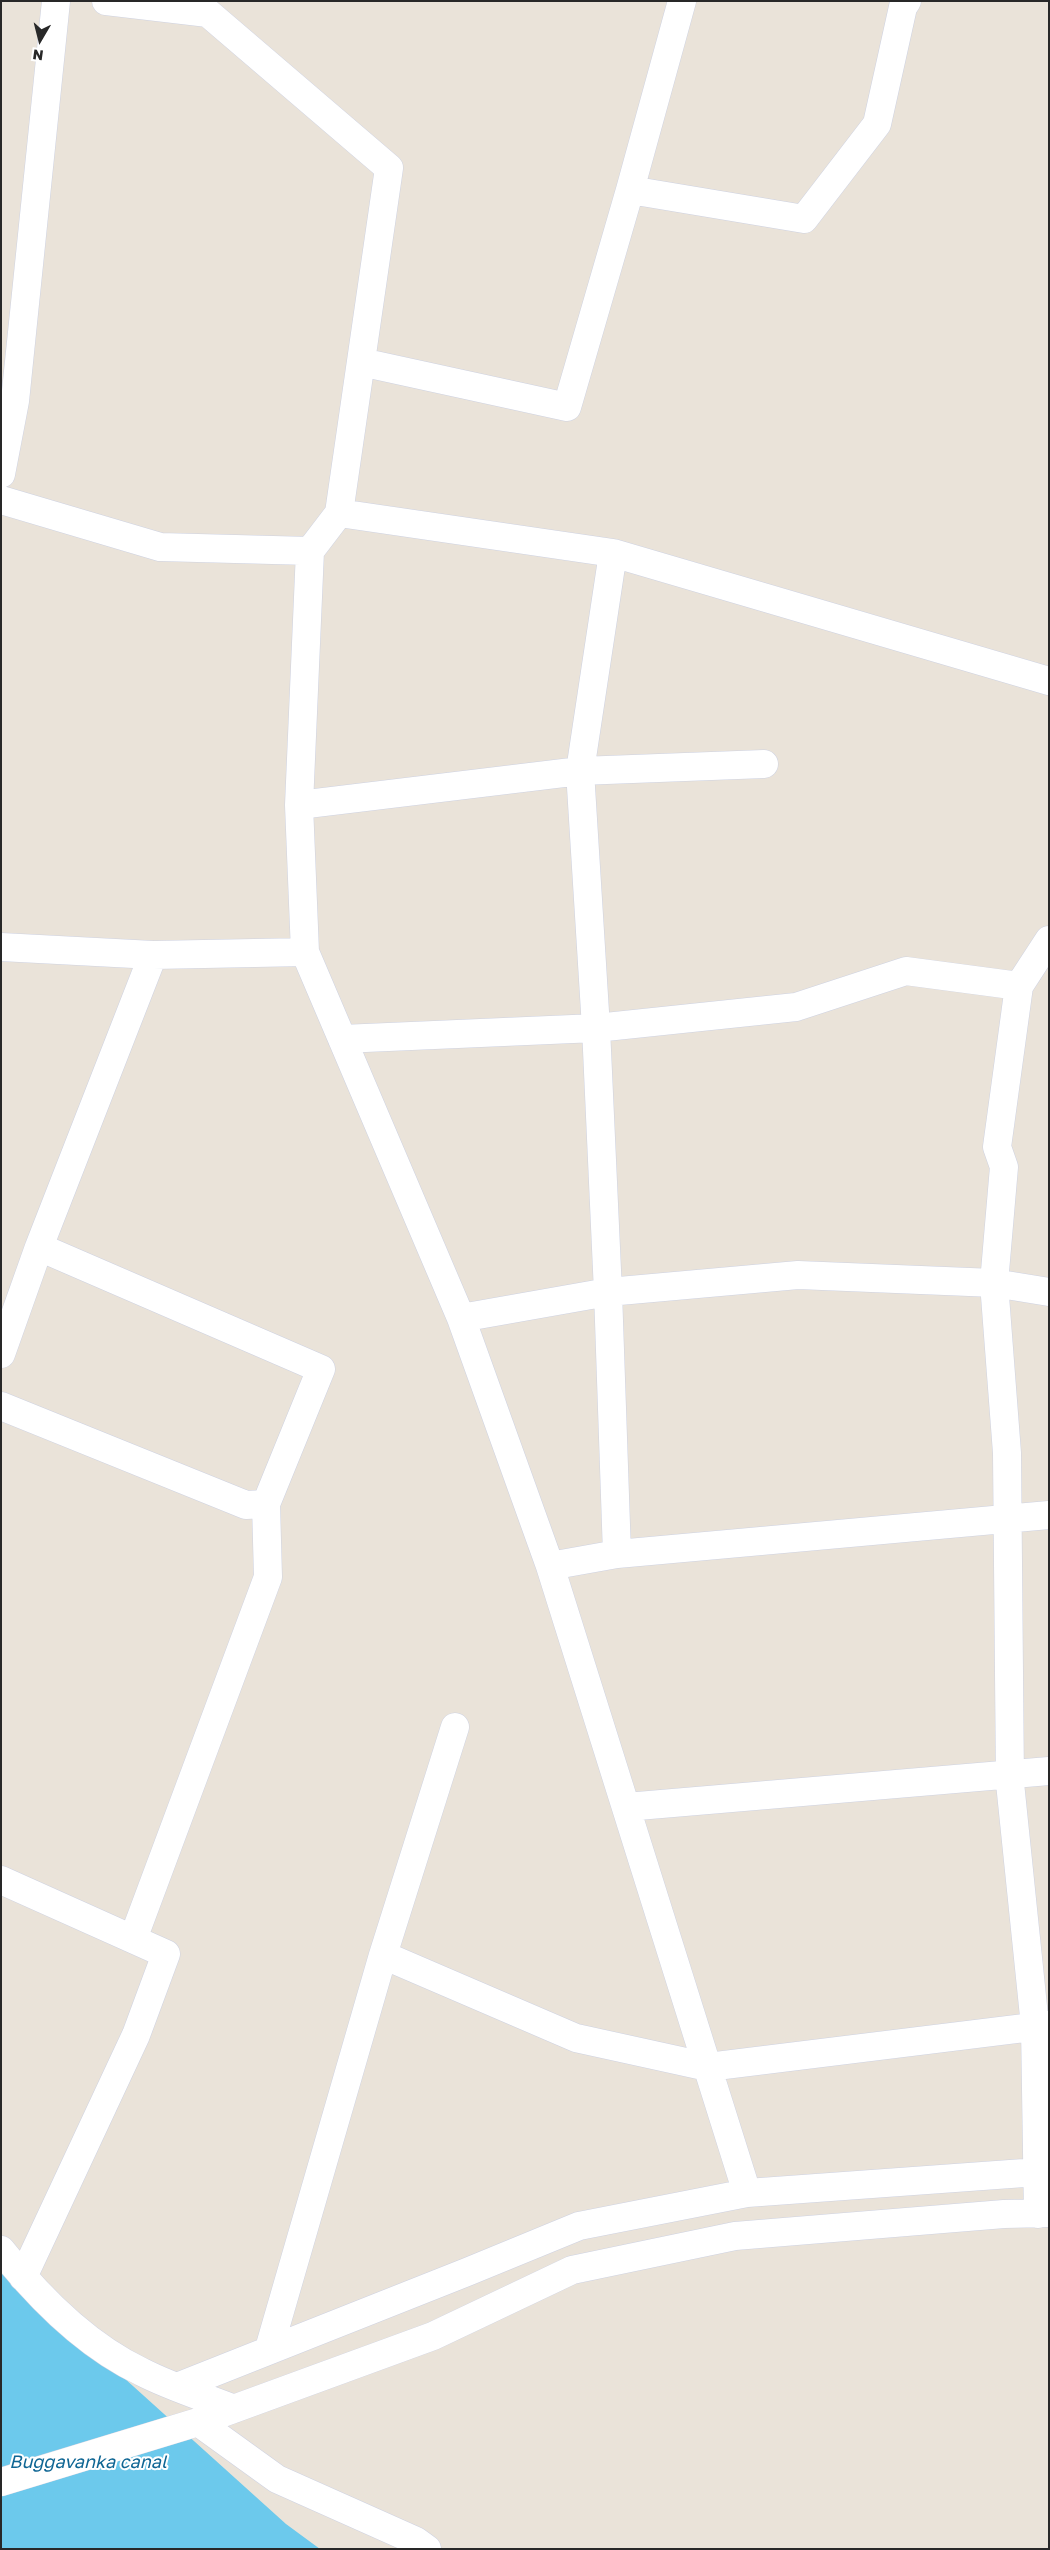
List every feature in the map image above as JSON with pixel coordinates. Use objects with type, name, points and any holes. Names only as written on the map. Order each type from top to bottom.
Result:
[{"type":"street","points":[[1,474],[15,401],[56,1]]},
{"type":"street","points":[[106,1],[208,14],[389,168],[339,513],[310,551],[299,805],[305,952],[461,1318],[550,1566],[747,2193]]},
{"type":"street","points":[[361,362],[567,407],[682,1]]},
{"type":"street","points":[[630,190],[804,218],[876,124],[898,3]]},
{"type":"street","points":[[1,500],[160,547],[310,551]]},
{"type":"street","points":[[339,513],[613,553],[1049,681]]},
{"type":"street","points":[[613,553],[580,771],[596,1028],[617,1554]]},
{"type":"street","points":[[299,805],[580,771],[764,764]]},
{"type":"street","points":[[1,2482],[198,2422],[433,2336],[572,2270],[735,2236],[1004,2214],[1043,2214],[1038,2172],[1042,2026],[1010,1772],[1007,1453],[994,1283],[1004,1167],[997,1147],[1019,986],[1049,940]]},
{"type":"street","points":[[1,947],[153,954],[305,952]]},
{"type":"street","points":[[1,1354],[39,1247],[153,954]]},
{"type":"street","points":[[342,1039],[596,1028],[796,1007],[906,971],[1019,986]]},
{"type":"street","points":[[39,1247],[321,1369],[266,1504],[268,1577],[133,1939]]},
{"type":"street","points":[[461,1318],[608,1292],[798,1275],[994,1283],[1049,1292]]},
{"type":"street","points":[[1,1406],[246,1505],[266,1504]]},
{"type":"street","points":[[550,1566],[617,1554],[1049,1515]]},
{"type":"street","points":[[269,2349],[383,1955],[455,1727]]},
{"type":"street","points":[[626,1807],[1010,1772],[1049,1771]]},
{"type":"street","points":[[1,1880],[166,1954],[136,2035],[22,2277]]},
{"type":"street","points":[[383,1955],[576,2038],[708,2067],[1042,2026]]},
{"type":"street","points":[[177,2387],[579,2226],[747,2193],[1038,2172]]},
{"type":"street","points":[[1,2250],[22,2277],[81,2334],[141,2372],[234,2409]]},
{"type":"street","points":[[198,2422],[277,2479],[416,2541],[427,2549]]},
{"type":"water","name":"Buggavanka canal","points":[[1,2267],[286,2524],[320,2549],[1,2549]]}]
